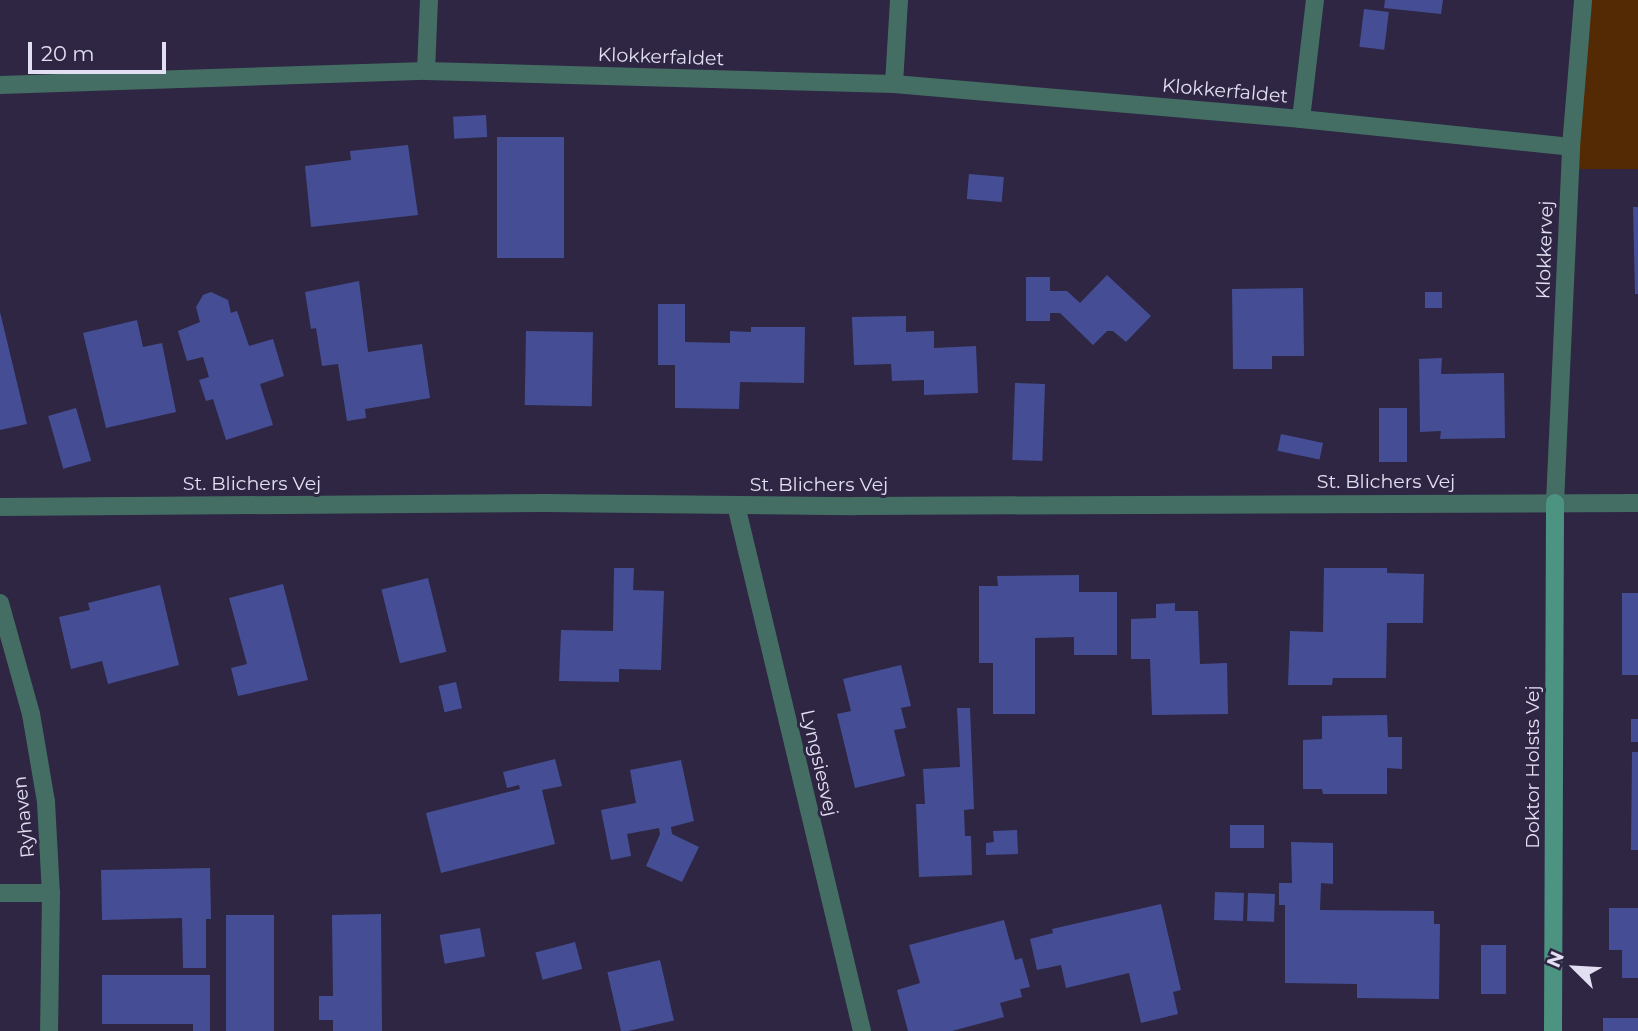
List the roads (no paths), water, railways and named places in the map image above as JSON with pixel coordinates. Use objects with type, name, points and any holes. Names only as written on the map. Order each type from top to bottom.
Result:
[{"type":"street","points":[[426,72],[429,0]]},
{"type":"street","points":[[894,84],[899,0]]},
{"type":"street","name":"Klokkerfaldet","points":[[1301,119],[1315,0]]},
{"type":"street","name":"Klokkervej","points":[[1555,503],[1571,147],[1583,0]]},
{"type":"street","name":"Klokkerfaldet","points":[[0,85],[426,72],[894,84],[1301,119],[1571,147]]},
{"type":"street","name":"St. Blichers Vej","points":[[0,507],[529,503],[1638,503]]},
{"type":"street","name":"Doktor Holsts Vej","points":[[1553,1031],[1555,503]]},
{"type":"street","name":"Lyngsiesvej","points":[[736,505],[862,1031]]},
{"type":"street","name":"Ryhaven","points":[[0,603],[33,726],[46,802],[51,893],[49,1031]]},
{"type":"street","points":[[0,894],[51,893]]}]
